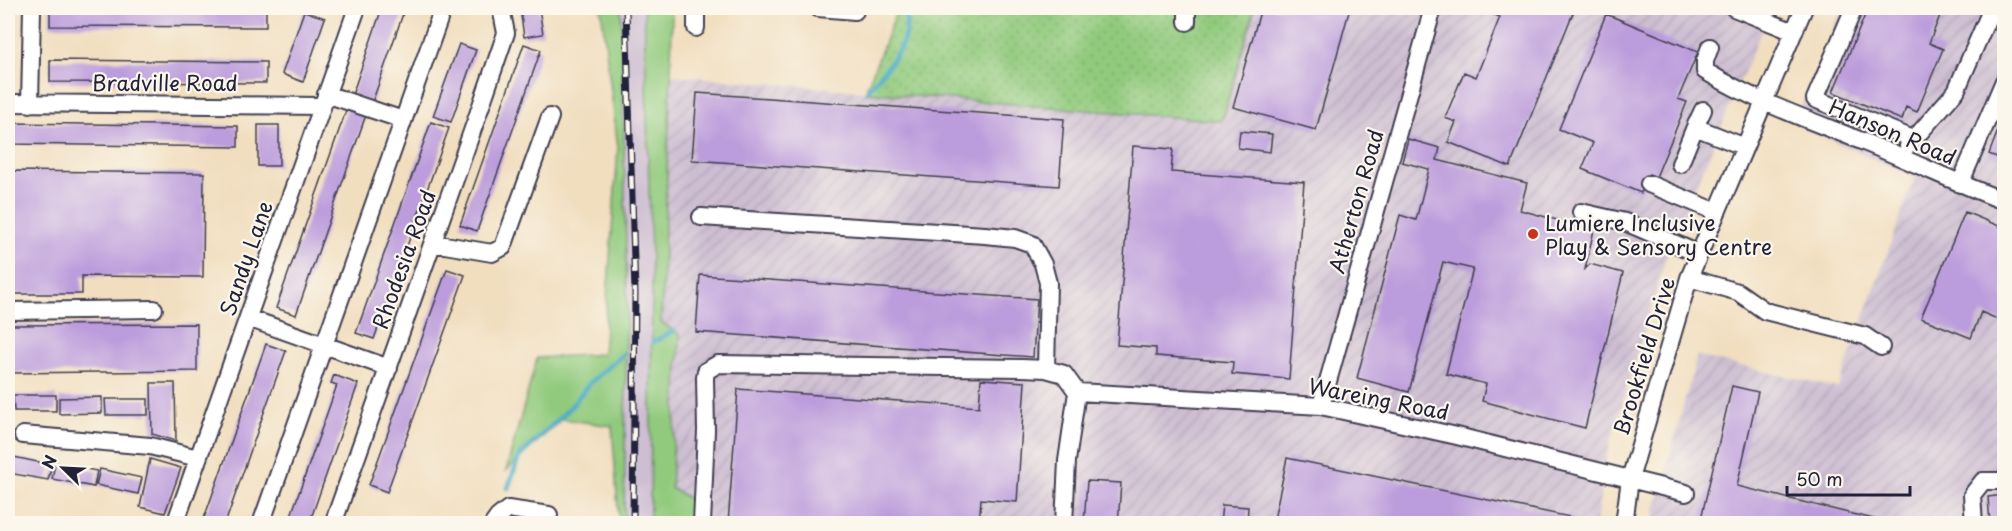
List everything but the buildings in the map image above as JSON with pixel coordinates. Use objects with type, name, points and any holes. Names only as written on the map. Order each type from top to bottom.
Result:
[{"type":"street","points":[[30,104],[32,8]]},
{"type":"street","name":"Sandy Lane","points":[[175,524],[357,8]]},
{"type":"street","points":[[261,524],[443,8]]},
{"type":"street","name":"Rhodesia Road","points":[[333,524],[506,33],[501,8]]},
{"type":"street","points":[[696,8],[696,28]]},
{"type":"street","points":[[820,8],[855,11]]},
{"type":"street","name":"Atherton Road","points":[[1321,406],[1433,8]]},
{"type":"street","points":[[1734,8],[1794,32]]},
{"type":"street","name":"Brookfield Drive","points":[[1624,524],[1630,479],[1689,278],[1804,8]]},
{"type":"street","points":[[1854,8],[1815,99],[1913,139]]},
{"type":"street","points":[[1900,156],[1956,92],[1992,8]]},
{"type":"street","name":"Hanson Road","points":[[1710,47],[1705,61],[1705,71],[1764,104],[1793,113],[1900,156],[1960,184],[2004,201]]},
{"type":"street","points":[[1960,184],[2004,81]]},
{"type":"street","name":"Bradville Road","points":[[8,103],[324,100],[403,120]]},
{"type":"street","points":[[1680,164],[1703,110]]},
{"type":"street","points":[[433,243],[492,253],[503,248],[550,117]]},
{"type":"street","points":[[1695,128],[1745,147]]},
{"type":"street","points":[[1649,184],[1717,212]]},
{"type":"street","points":[[1581,212],[1625,222],[1699,254]]},
{"type":"street","points":[[701,217],[1015,238],[1032,244],[1043,264],[1047,283],[1046,369]]},
{"type":"street","points":[[1689,278],[1738,292],[1765,311],[1865,336],[1881,347]]},
{"type":"street","points":[[8,311],[154,309]]},
{"type":"street","points":[[248,318],[389,368]]},
{"type":"street","points":[[702,524],[706,430],[705,378],[706,371],[718,364],[1046,369],[1064,374],[1077,392],[1067,461],[1064,524]]},
{"type":"street","name":"Wareing Road","points":[[1077,392],[1321,406],[1457,436],[1686,493]]},
{"type":"street","points":[[23,435],[150,446],[198,458]]},
{"type":"street","points":[[1974,524],[1972,495],[1983,481],[2004,481]]},
{"type":"street","points":[[493,524],[508,509],[549,515]]},
{"type":"shaded area","points":[[621,8],[644,8],[652,292],[650,523],[624,523],[627,293]]},
{"type":"shaded area","points":[[1255,8],[1771,8],[1665,260],[1607,454],[1596,523],[691,523],[693,501],[671,488],[680,335],[661,323],[671,75],[1222,121]]},
{"type":"shaded area","points":[[1842,8],[2004,8],[2004,523],[1653,524],[1697,356],[1838,388],[1915,177],[1794,124]]},
{"type":"green space","points":[[601,8],[621,8],[627,293],[624,524],[619,523],[612,426],[562,419],[506,471],[537,358],[603,354],[618,148]]},
{"type":"green space","points":[[644,8],[672,8],[661,322],[680,335],[671,488],[693,501],[691,523],[650,523],[652,292]]},
{"type":"green space","points":[[895,8],[1255,8],[1222,121],[865,92],[896,13]]},
{"type":"waterway","points":[[868,90],[891,62],[903,42],[906,31],[904,8]]},
{"type":"waterway","points":[[653,342],[674,331]]},
{"type":"waterway","points":[[508,488],[519,457],[569,409],[590,383],[623,354]]},
{"type":"railway","points":[[626,8],[635,292],[633,524]]},
{"type":"place","name":"Lumiere Inclusive Play & Sensory Centre","points":[[1533,234]]}]
